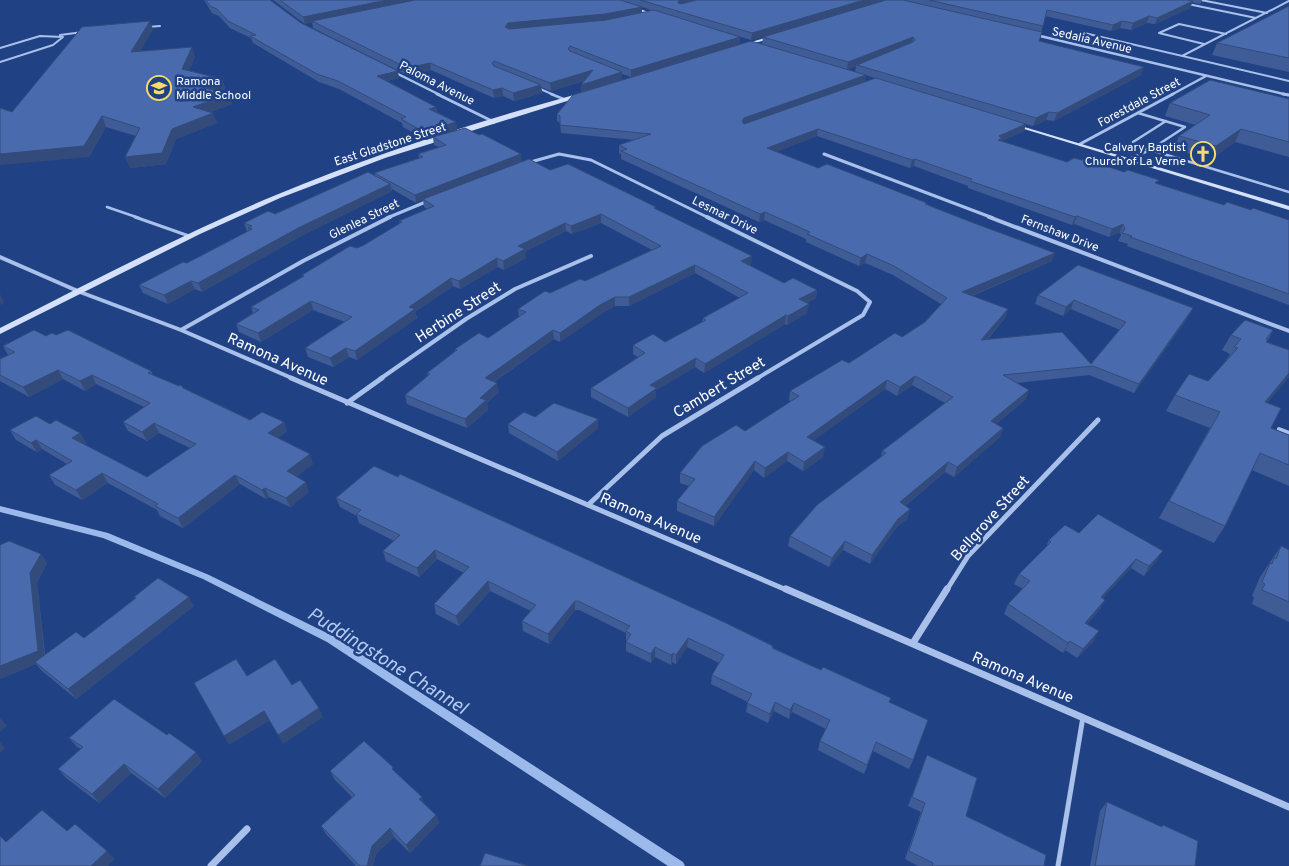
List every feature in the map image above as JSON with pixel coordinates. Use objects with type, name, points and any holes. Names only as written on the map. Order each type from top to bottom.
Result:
[{"type":"street","points":[[608,0],[667,18]]},
{"type":"street","points":[[646,16],[654,14]]},
{"type":"street","points":[[740,43],[749,43],[778,35]]},
{"type":"street","name":"Sedalia Avenue","points":[[1035,35],[1289,95]]},
{"type":"street","points":[[749,43],[757,46]]},
{"type":"street","name":"Paloma Avenue","points":[[390,70],[494,122]]},
{"type":"street","name":"Forestdale Street","points":[[1080,144],[1206,76]]},
{"type":"street","name":"East Gladstone Street","points":[[0,331],[191,237],[274,198],[318,180],[369,161],[584,94]]},
{"type":"street","points":[[1005,121],[1289,208]]},
{"type":"street","name":"Lesmar Drive","points":[[520,166],[546,156],[567,153],[591,160],[857,291],[870,302]]},
{"type":"street","name":"Fernshaw Drive","points":[[824,154],[1289,331]]},
{"type":"street","name":"Glenlea Street","points":[[181,330],[334,244],[404,210],[431,200]]},
{"type":"street","name":"Herbine Street","points":[[347,403],[466,319],[515,289],[591,256]]},
{"type":"street","name":"Ramona Avenue","points":[[0,258],[80,292],[181,330],[347,403],[914,643],[1289,807]]},
{"type":"street","name":"Cambert Street","points":[[588,505],[662,436],[863,315],[870,302]]},
{"type":"street","name":"Bellgrove Street","points":[[914,643],[968,556],[1098,420]]},
{"type":"street","points":[[211,866],[247,829]]},
{"type":"lane","points":[[1201,0],[1267,13]]},
{"type":"lane","points":[[1182,56],[1289,1]]},
{"type":"lane","points":[[1181,3],[1256,18]]},
{"type":"lane","points":[[1204,44],[1159,33],[1179,24],[1226,34]]},
{"type":"lane","points":[[142,28],[160,26]]},
{"type":"lane","points":[[0,48],[44,36],[87,31]]},
{"type":"lane","points":[[1080,32],[1289,81]]},
{"type":"lane","points":[[0,62],[52,45],[63,37],[58,35]]},
{"type":"lane","points":[[0,58],[7,60]]},
{"type":"lane","points":[[534,87],[566,100]]},
{"type":"lane","points":[[1129,159],[1150,150],[1185,127],[1138,113]]},
{"type":"lane","points":[[1166,121],[1133,142],[1134,145],[1289,192]]},
{"type":"lane","points":[[107,207],[191,237]]},
{"type":"lane","points":[[1279,429],[1289,433]]},
{"type":"lane","points":[[1058,866],[1083,717]]},
{"type":"building","points":[[206,0],[270,0],[301,23],[398,71],[377,76],[436,107],[429,109],[456,122],[424,132],[401,119],[406,117],[338,81],[317,74],[250,36],[256,35],[228,21],[217,9],[210,6]]},
{"type":"building","points":[[280,0],[387,0],[303,17]]},
{"type":"building","points":[[415,0],[620,0],[642,7],[605,14],[508,23],[505,27],[509,29],[606,20],[654,10],[740,37],[631,70],[570,46],[568,49],[570,51],[622,72],[581,85],[593,70],[550,83],[494,61],[492,63],[494,66],[541,85],[513,93],[502,88],[493,90],[430,63],[407,68],[312,21]]},
{"type":"building","points":[[640,0],[679,0],[678,3],[681,4],[697,0],[864,0],[752,33]]},
{"type":"building","points":[[886,0],[903,0],[1042,32],[1039,41],[1144,67],[1057,113],[1049,112],[1036,118],[857,65],[913,42],[915,40],[913,37],[848,62],[763,37]]},
{"type":"building","points":[[929,0],[1193,1],[1157,18],[1149,16],[1133,23],[1122,21],[1113,25],[1047,10],[1043,26]]},
{"type":"building","points":[[1289,6],[1289,58],[1217,43]]},
{"type":"building","points":[[150,21],[131,52],[192,47],[182,69],[222,79],[201,87],[229,94],[193,107],[213,113],[172,129],[162,153],[125,157],[140,128],[102,116],[84,146],[0,154],[0,108],[12,112],[82,27]]},
{"type":"building","points":[[751,41],[866,75],[744,118],[742,121],[744,124],[876,78],[1026,124],[999,136],[1002,138],[998,140],[1067,162],[1074,158],[1085,159],[1124,172],[1128,170],[1159,180],[1155,183],[1224,205],[1227,202],[1251,210],[1253,208],[1289,220],[1289,294],[1130,237],[1132,236],[1122,233],[1125,229],[1123,224],[1112,229],[970,181],[972,179],[915,159],[912,160],[818,129],[767,148],[818,168],[827,164],[971,222],[1055,253],[962,292],[1008,309],[981,340],[1062,332],[1091,364],[1126,322],[1074,300],[1066,307],[1038,295],[1078,265],[1193,308],[1139,384],[1093,366],[1003,375],[1029,390],[991,421],[1003,428],[957,467],[948,462],[900,502],[910,509],[898,519],[872,555],[845,541],[832,558],[790,536],[817,505],[886,453],[882,451],[953,397],[915,376],[900,387],[887,380],[807,437],[825,447],[804,462],[788,452],[765,468],[755,461],[714,517],[677,501],[695,479],[680,473],[702,446],[736,425],[745,431],[799,396],[790,391],[842,360],[849,363],[895,333],[902,337],[925,322],[947,298],[894,266],[867,254],[861,258],[807,234],[810,232],[765,212],[760,214],[621,151],[627,149],[619,145],[651,134],[560,125],[560,116],[557,114],[573,95]]},
{"type":"building","points":[[1210,80],[1289,99],[1289,142],[1241,129],[1216,146],[1179,136],[1210,115],[1170,103]]},
{"type":"building","points":[[465,128],[479,135],[482,134],[521,154],[415,195],[374,173],[423,157],[418,154],[446,145],[433,137]]},
{"type":"building","points":[[529,159],[550,170],[568,164],[752,256],[741,261],[784,283],[793,278],[817,290],[799,299],[809,304],[788,316],[786,315],[705,364],[696,358],[650,385],[657,388],[628,408],[591,388],[645,353],[633,345],[653,334],[665,342],[706,320],[703,318],[748,293],[695,265],[629,297],[615,297],[600,305],[560,333],[553,330],[485,378],[497,383],[480,398],[486,400],[465,419],[405,395],[430,374],[427,373],[457,350],[455,349],[479,333],[488,338],[526,312],[518,309],[545,291],[550,293],[580,279],[585,281],[661,246],[601,214],[571,226],[565,223],[518,246],[525,249],[503,261],[497,258],[459,281],[451,278],[409,307],[415,309],[355,351],[346,348],[330,358],[305,348],[352,317],[311,301],[258,333],[236,324],[259,310],[251,307],[350,246],[357,248],[364,245],[402,222],[399,221],[434,206],[423,199]]},
{"type":"building","points":[[368,172],[390,184],[300,227],[198,283],[191,281],[164,295],[139,285],[183,262],[187,263],[252,229],[248,228],[252,226],[244,223],[268,211],[275,214]]},
{"type":"building","points":[[1245,320],[1273,330],[1266,339],[1268,340],[1266,342],[1289,350],[1289,373],[1265,402],[1281,408],[1271,428],[1289,435],[1289,465],[1260,453],[1225,526],[1169,501],[1220,412],[1175,395],[1189,374],[1208,381],[1238,348],[1234,347],[1241,339],[1231,335]]},
{"type":"building","points":[[34,330],[46,336],[52,333],[56,335],[68,330],[151,371],[148,373],[179,386],[181,385],[183,388],[250,420],[262,412],[284,422],[268,433],[310,454],[287,471],[306,482],[286,498],[265,488],[262,490],[235,475],[178,518],[155,506],[158,504],[102,473],[76,490],[49,475],[72,461],[36,440],[31,443],[10,430],[36,416],[50,424],[56,420],[80,433],[72,438],[147,477],[196,444],[154,423],[142,432],[123,422],[150,403],[92,375],[80,381],[58,370],[23,387],[0,375],[0,359],[15,352],[3,346]]},
{"type":"building","points":[[554,403],[598,419],[557,452],[508,424],[524,412],[535,417]]},
{"type":"building","points":[[374,466],[398,477],[400,474],[726,623],[773,646],[772,648],[821,670],[823,667],[891,698],[889,702],[928,720],[913,760],[876,742],[867,765],[820,741],[830,720],[794,703],[790,710],[775,702],[770,714],[747,703],[752,694],[712,675],[724,655],[688,638],[676,655],[673,653],[671,655],[655,647],[651,654],[626,642],[631,634],[626,631],[630,626],[578,601],[575,601],[548,634],[522,621],[536,605],[488,581],[456,616],[434,604],[469,567],[435,550],[417,568],[383,551],[400,535],[356,514],[361,510],[336,498]]},
{"type":"building","points":[[1098,514],[1163,551],[1149,566],[1136,559],[1101,597],[1105,600],[1085,623],[1099,631],[1083,649],[1070,641],[1068,643],[1008,604],[1030,581],[1019,574],[1051,542],[1049,540],[1065,525],[1079,533]]},
{"type":"building","points":[[9,541],[41,554],[30,573],[38,651],[0,666],[0,545]]},
{"type":"building","points":[[1281,546],[1289,550],[1289,602],[1262,590],[1265,584],[1262,582],[1270,563],[1272,564],[1274,558],[1276,559]]},
{"type":"building","points":[[158,578],[189,597],[68,689],[35,662],[76,632],[84,638],[136,598],[134,597]]},
{"type":"building","points":[[236,659],[247,676],[275,659],[292,685],[300,680],[319,708],[278,735],[264,711],[224,736],[194,683]]},
{"type":"building","points":[[114,699],[196,752],[158,789],[124,764],[92,794],[58,769],[83,747],[69,738]]},
{"type":"building","points":[[364,741],[393,767],[392,769],[422,797],[419,799],[436,815],[406,845],[390,828],[372,846],[367,866],[360,866],[321,826],[355,795],[330,771]]},
{"type":"building","points":[[927,755],[977,778],[966,816],[1046,855],[1044,866],[932,866],[933,863],[909,851],[925,803],[912,797]]},
{"type":"building","points":[[1107,802],[1198,841],[1195,866],[1095,866]]},
{"type":"building","points":[[42,810],[67,831],[75,824],[107,851],[91,866],[0,866],[0,836],[6,842]]},
{"type":"building","points":[[485,853],[528,866],[480,866]]},
{"type":"waterway","name":"Puddingstone Channel","points":[[0,509],[105,535],[206,577],[330,639],[679,866]]},
{"type":"place","name":"Ramona Middle School","points":[[159,88]]},
{"type":"place","name":"Calvary Baptist Church of La Verne","points":[[1203,154]]}]
